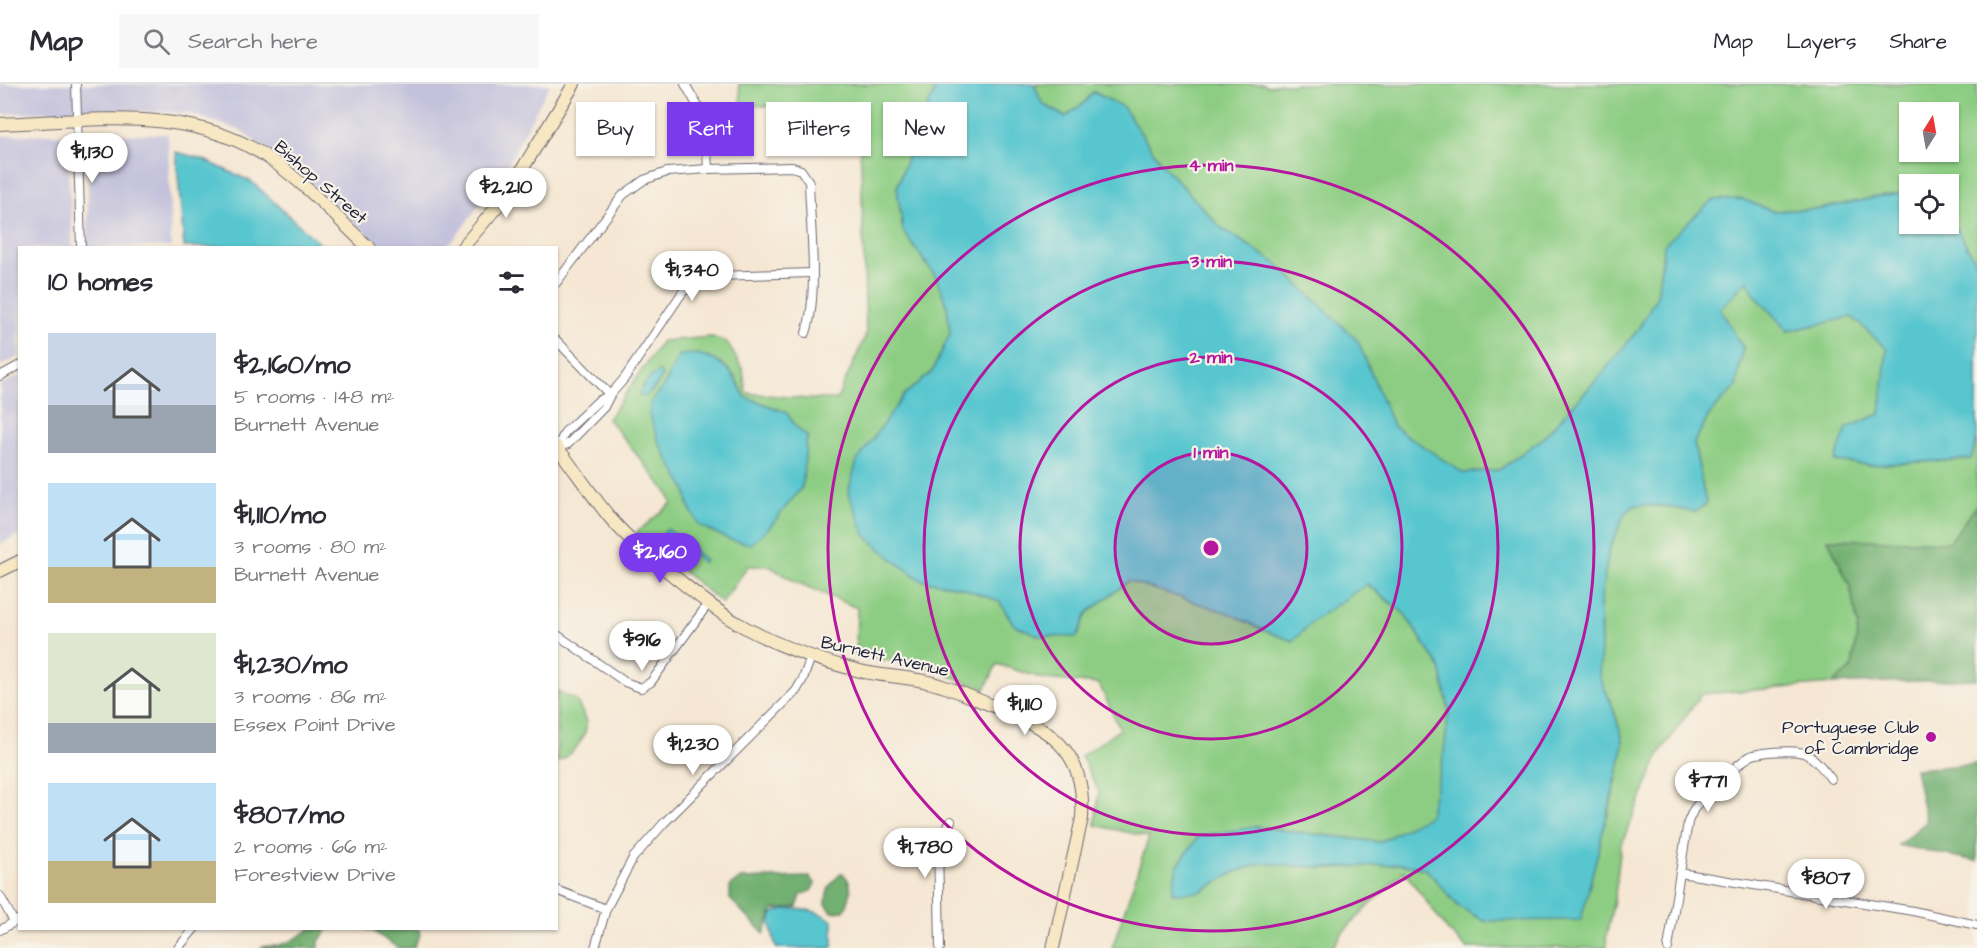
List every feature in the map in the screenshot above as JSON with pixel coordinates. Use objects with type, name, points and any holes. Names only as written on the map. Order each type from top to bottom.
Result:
[{"type":"street","points":[[75,84],[81,246]]},
{"type":"street","points":[[464,246],[506,196],[574,84]]},
{"type":"street","points":[[686,84],[705,119],[708,169]]},
{"type":"street","name":"Bishop Street","points":[[0,124],[162,120],[190,124],[236,140],[271,160],[302,185],[367,246]]},
{"type":"street","points":[[558,280],[623,195],[633,186],[653,175],[708,169],[792,167],[801,170],[809,182],[812,316],[806,333]]},
{"type":"street","points":[[558,446],[565,432],[598,401],[610,395],[624,379],[682,293],[692,283],[717,276],[812,273]]},
{"type":"street","points":[[558,342],[610,395]]},
{"type":"street","points":[[0,376],[18,366]]},
{"type":"street","name":"Burnett Avenue","points":[[558,449],[611,519],[644,552],[708,604],[761,637],[811,657],[863,672],[936,684],[1031,722],[1054,737],[1067,752],[1078,774],[1082,788],[1082,818],[1053,948]]},
{"type":"street","points":[[0,571],[18,562]]},
{"type":"street","points":[[558,635],[625,682],[641,688],[651,681],[708,604]]},
{"type":"street","points":[[595,948],[606,909],[622,875],[639,851],[796,691],[811,657]]},
{"type":"street","points":[[1668,948],[1688,822],[1693,810],[1744,760],[1761,753],[1799,752],[1808,755],[1831,779]]},
{"type":"street","points":[[940,948],[938,842],[951,821]]},
{"type":"street","points":[[1680,873],[1913,911],[1977,925]]},
{"type":"street","points":[[558,891],[606,909]]},
{"type":"street","points":[[0,896],[17,920],[0,930]]},
{"type":"street","points":[[178,948],[193,930]]},
{"type":"shaded area","points":[[0,84],[550,84],[503,173],[454,239],[445,246],[382,246],[242,131],[188,113],[99,110],[0,114]]},
{"type":"shaded area","points":[[54,134],[62,136],[67,143],[73,246],[18,246],[18,357],[0,366],[0,136]]},
{"type":"shaded area","points":[[168,134],[171,246],[88,246],[88,135]]},
{"type":"shaded area","points":[[18,376],[18,535],[0,545],[0,385]]},
{"type":"green space","points":[[739,84],[938,84],[930,102],[883,102],[883,156],[908,156],[897,187],[903,231],[936,277],[947,306],[950,334],[932,372],[904,395],[865,535],[892,559],[921,580],[960,587],[999,601],[1014,625],[1077,637],[1087,613],[1129,581],[1229,613],[1263,630],[1293,641],[1312,622],[1366,584],[1404,613],[1440,667],[1449,710],[1443,760],[1429,816],[1380,842],[1255,827],[1200,892],[1235,872],[1262,863],[1327,868],[1401,864],[1426,869],[1458,906],[1608,817],[1623,740],[1612,705],[1599,676],[1600,603],[1609,550],[1625,513],[1636,505],[1664,506],[1695,512],[1706,504],[1694,443],[1709,415],[1736,386],[1743,348],[1720,309],[1747,279],[1756,296],[1788,331],[1852,317],[1887,349],[1880,414],[1847,428],[1869,465],[1970,459],[1977,438],[1977,504],[1950,542],[1828,539],[1850,586],[1858,625],[1852,669],[1832,684],[1701,694],[1659,755],[1621,845],[1615,895],[1606,937],[1607,948],[1466,948],[1446,928],[1404,871],[1343,932],[1332,948],[1112,948],[1149,837],[1095,825],[1099,792],[1081,756],[1120,729],[1099,684],[1044,679],[997,664],[985,689],[929,668],[853,654],[856,649],[857,608],[794,581],[769,566],[748,566],[722,603],[636,533],[672,503],[666,491],[608,419],[662,341],[712,337],[727,342],[743,370],[746,393],[808,399],[837,399],[866,335],[860,156],[871,156],[871,102],[766,102],[766,106],[754,105],[754,102],[741,102]],"holes":[[[679,356],[712,359],[727,368],[734,375],[745,397],[786,412],[798,429],[807,436],[802,487],[787,504],[689,507],[686,490],[675,469],[651,402],[664,386]]]},
{"type":"green space","points":[[1034,84],[1264,84],[1268,86],[1281,84],[1977,84],[1977,264],[1959,232],[1959,174],[1899,174],[1899,194],[1820,209],[1772,211],[1742,199],[1664,245],[1657,296],[1637,331],[1601,375],[1543,438],[1499,470],[1463,473],[1393,426],[1357,341],[1277,264],[1220,227],[1161,163],[1123,107],[1094,92],[1065,117],[1042,103]]},
{"type":"green space","points":[[1977,504],[1977,679],[1832,684],[1852,668],[1858,625],[1850,586],[1828,539],[1950,542]]},
{"type":"green space","points":[[558,691],[576,700],[586,722],[581,740],[567,756],[558,761]]},
{"type":"green space","points":[[1977,764],[1977,861],[1898,845],[1926,822],[1915,769]]},
{"type":"green space","points":[[842,873],[849,881],[850,896],[844,911],[832,912],[826,904],[828,890]]},
{"type":"green space","points":[[810,877],[815,883],[811,891],[801,895],[797,907],[773,910],[764,934],[730,899],[730,886],[740,879]]},
{"type":"green space","points":[[309,930],[327,930],[319,941],[319,948],[261,948],[262,946],[275,946],[299,937]]},
{"type":"green space","points":[[371,930],[419,930],[420,935],[413,948],[398,948]]},
{"type":"water","points":[[938,84],[1034,84],[1042,103],[1065,117],[1085,102],[1093,92],[1123,107],[1161,163],[1220,227],[1277,264],[1358,341],[1393,426],[1463,473],[1499,470],[1543,438],[1601,375],[1637,331],[1657,296],[1664,245],[1712,200],[1742,199],[1772,211],[1820,209],[1899,194],[1899,234],[1959,232],[1977,264],[1977,438],[1971,459],[1869,465],[1835,461],[1847,428],[1880,414],[1887,349],[1852,317],[1788,331],[1756,296],[1747,280],[1720,309],[1743,348],[1736,386],[1709,415],[1694,443],[1706,504],[1695,512],[1664,506],[1636,505],[1625,513],[1609,550],[1600,603],[1599,676],[1612,705],[1623,740],[1621,759],[1581,920],[1484,921],[1458,906],[1426,869],[1401,864],[1327,868],[1262,863],[1235,872],[1200,892],[1172,893],[1177,866],[1199,836],[1255,827],[1380,842],[1429,816],[1443,760],[1449,710],[1440,667],[1404,613],[1367,584],[1312,622],[1293,641],[1263,630],[1229,613],[1129,581],[1087,613],[1077,637],[1040,636],[1014,625],[999,601],[960,587],[921,580],[865,535],[848,492],[857,461],[904,395],[932,372],[950,334],[947,306],[936,277],[903,231],[897,187],[908,156],[967,156],[967,102],[930,102]]},
{"type":"water","points":[[176,152],[202,159],[252,182],[322,246],[184,246]]},
{"type":"water","points":[[697,354],[714,360],[727,369],[737,381],[745,397],[786,412],[798,429],[807,436],[802,487],[769,528],[751,544],[730,540],[699,525],[689,507],[686,490],[660,445],[649,415],[651,402],[664,386],[679,355]]},
{"type":"water","points":[[660,372],[662,375],[660,381],[655,387],[646,396],[639,396],[647,381]]},
{"type":"water","points":[[668,529],[705,560],[703,563],[685,546],[678,548],[665,537],[664,532]]},
{"type":"water","points":[[787,909],[812,911],[833,921],[833,946],[831,948],[776,948],[770,923],[773,913]]},
{"type":"place","name":"Portuguese Club of Cambridge","points":[[1931,737]]}]
